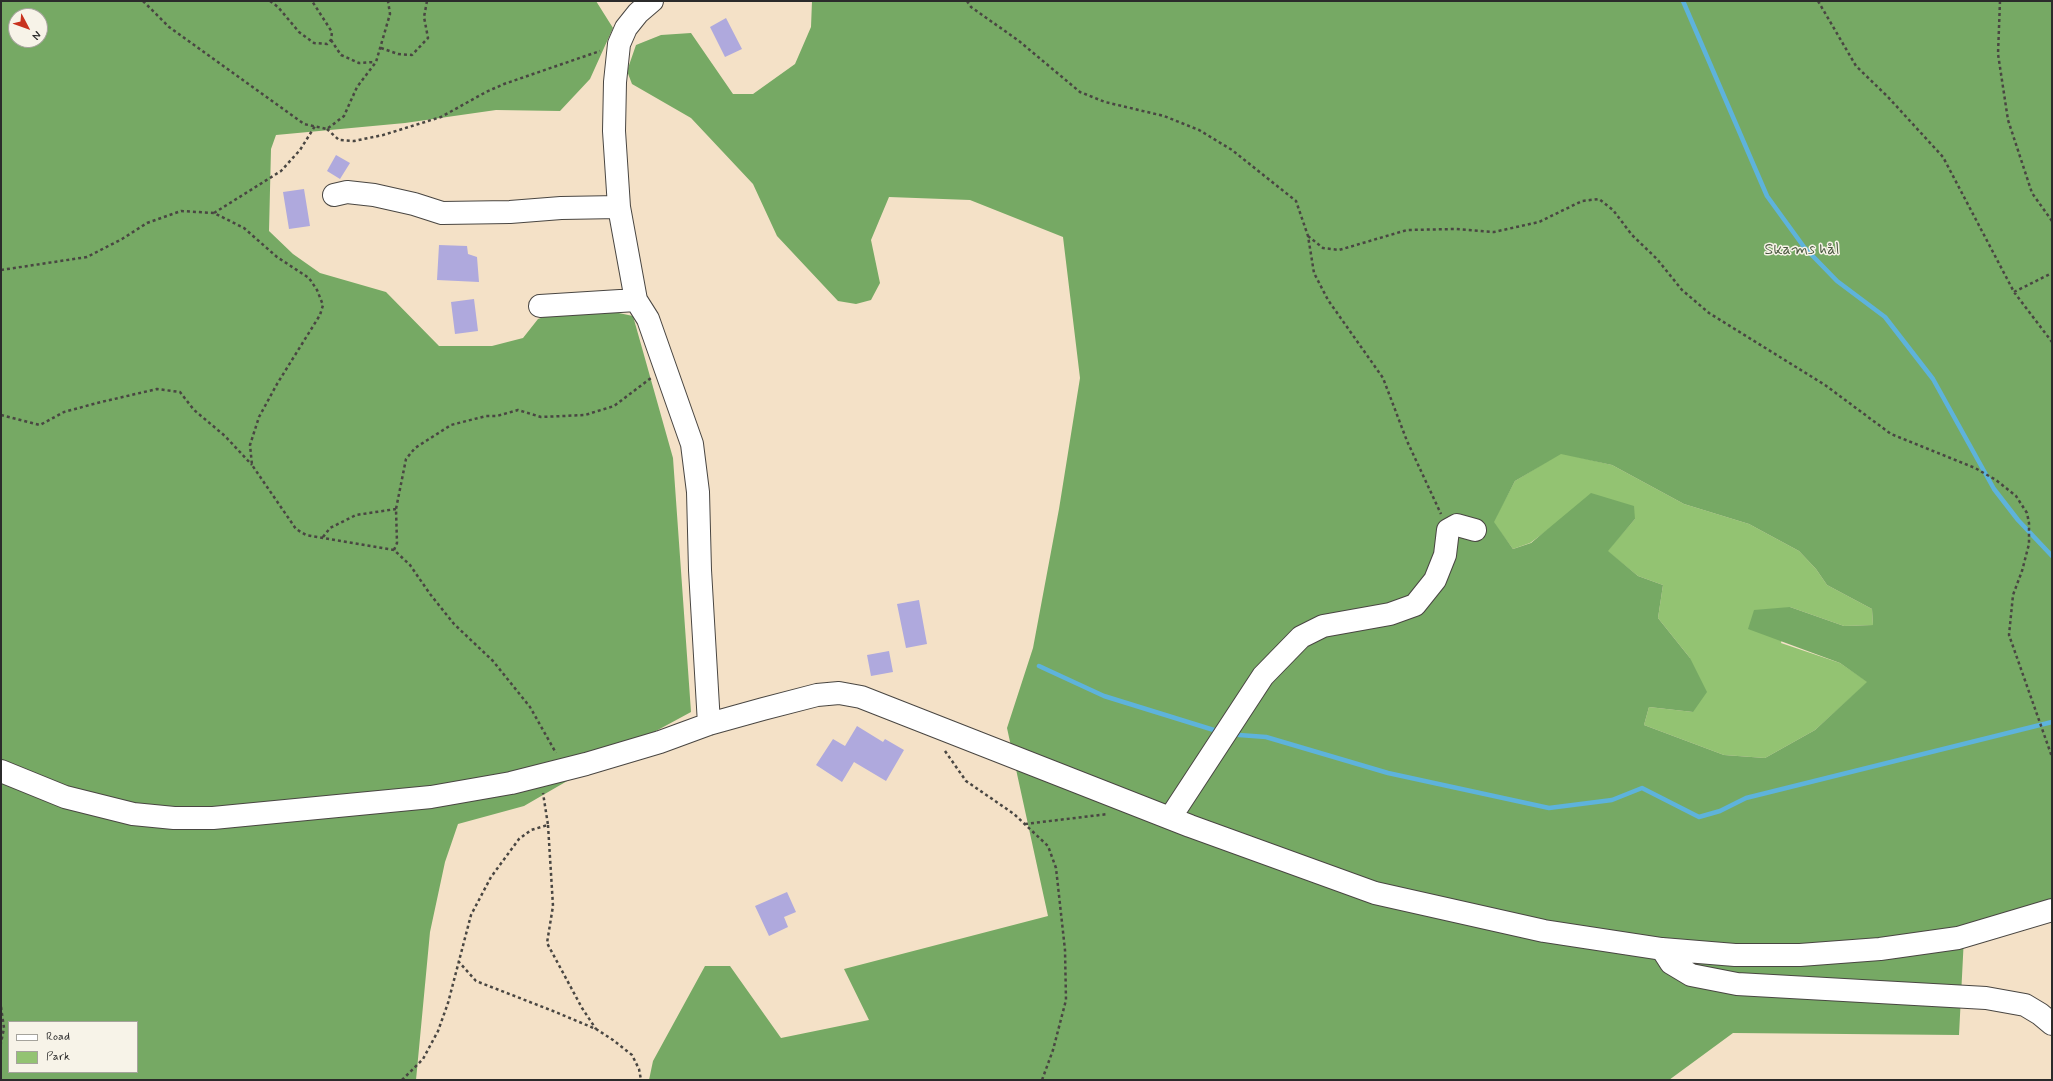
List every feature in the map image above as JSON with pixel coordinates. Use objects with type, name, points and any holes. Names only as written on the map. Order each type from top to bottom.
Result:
[{"type":"street","points":[[652,1],[638,13],[626,28],[619,44],[615,82],[614,131],[619,207],[636,300],[648,319],[664,369],[692,444],[698,492],[700,570],[709,724]]},
{"type":"street","points":[[334,195],[347,192],[374,195],[414,204],[442,213],[496,213],[561,208],[619,207]]},
{"type":"street","points":[[540,306],[636,300]]},
{"type":"street","points":[[1170,818],[1263,676],[1301,637],[1323,626],[1390,614],[1415,605],[1435,580],[1445,555],[1448,530],[1458,525],[1474,530]]},
{"type":"street","points":[[1,771],[66,797],[133,814],[174,818],[213,818],[431,797],[564,771],[660,742],[709,724],[817,695],[838,693],[861,697],[1170,818],[1375,893],[1544,931],[1662,949],[1735,955],[1800,955],[1880,949],[1958,938],[2052,910]]},
{"type":"street","points":[[1662,949],[1671,963],[1691,975],[1737,984],[1986,998],[2025,1005],[2040,1014],[2052,1024]]},
{"type":"path","points":[[143,1],[169,27],[304,124],[327,129],[339,140],[354,141],[383,136],[441,117],[486,92],[504,84],[619,44]]},
{"type":"path","points":[[270,1],[278,7],[299,32],[314,43],[327,44],[331,40],[332,32],[312,1]]},
{"type":"path","points":[[327,129],[344,116],[357,88],[376,62],[390,14],[388,1]]},
{"type":"path","points":[[381,48],[398,54],[412,55],[428,38],[424,17],[427,1]]},
{"type":"path","points":[[967,1],[970,7],[1019,41],[1080,92],[1105,102],[1133,107],[1164,116],[1199,130],[1232,150],[1296,201],[1308,236],[1314,273],[1328,300],[1383,378],[1407,441],[1448,530]]},
{"type":"path","points":[[1818,1],[1856,66],[1888,97],[1943,157],[2014,292],[2052,342]]},
{"type":"path","points":[[2000,1],[1998,54],[2008,120],[2032,193],[2052,221]]},
{"type":"path","points":[[331,40],[341,55],[347,58],[359,63],[376,62]]},
{"type":"path","points":[[214,213],[281,170],[300,150],[315,126]]},
{"type":"path","points":[[1308,236],[1323,248],[1339,250],[1407,230],[1494,232],[1539,222],[1582,201],[1599,199],[1612,210],[1632,235],[1657,259],[1682,290],[1709,313],[1825,385],[1891,434],[1975,468],[1996,480],[2016,496],[2027,513],[2029,523],[2029,544],[2022,571],[2013,595],[2009,635],[2046,735],[2052,757]]},
{"type":"path","points":[[1,270],[87,257],[122,239],[147,223],[181,211],[214,213],[244,228],[277,257],[309,278],[317,290],[323,305],[320,315],[277,384],[259,417],[250,445],[252,465]]},
{"type":"path","points":[[2014,292],[2052,272]]},
{"type":"path","points":[[394,550],[397,543],[396,509],[406,459],[414,448],[451,424],[518,410],[541,417],[586,415],[614,406],[664,369]]},
{"type":"path","points":[[1,415],[40,425],[64,412],[104,401],[157,389],[180,392],[194,410],[224,436],[252,465],[296,529],[306,535],[323,536],[347,543],[394,550],[410,564],[430,594],[454,624],[493,661],[530,707],[552,744],[564,771],[543,788],[548,825],[553,906],[547,943],[582,1008],[596,1030]]},
{"type":"path","points":[[323,536],[330,528],[356,515],[396,509]]},
{"type":"path","points":[[944,749],[966,782],[1014,814],[1048,846],[1056,868],[1065,950],[1066,1000],[1053,1050],[1042,1080]]},
{"type":"path","points":[[1025,824],[1110,814]]},
{"type":"path","points":[[402,1080],[423,1059],[438,1032],[448,1003],[471,915],[491,877],[519,839],[531,830],[548,825]]},
{"type":"path","points":[[458,961],[476,981],[596,1030],[625,1048],[632,1055],[639,1069],[641,1080]]},
{"type":"path","points":[[1,1007],[4,1028],[1,1043]]},
{"type":"green space","points":[[1,1],[596,1],[613,28],[590,79],[560,111],[496,110],[405,123],[276,135],[271,149],[269,231],[293,254],[320,273],[386,292],[439,346],[492,346],[523,338],[538,319],[561,311],[614,312],[633,316],[673,458],[691,712],[619,751],[524,806],[458,824],[445,862],[430,932],[416,1080],[1,1080]]},
{"type":"green space","name":"Skams hål","points":[[812,1],[2052,1],[2052,903],[1964,937],[1959,1035],[1733,1033],[1669,1080],[649,1080],[653,1061],[705,966],[730,966],[781,1038],[869,1020],[844,969],[1048,916],[1007,728],[1033,648],[1059,509],[1080,378],[1063,237],[970,200],[889,197],[871,240],[880,283],[871,300],[856,304],[838,301],[777,236],[753,184],[691,118],[632,84],[627,71],[636,45],[661,35],[691,33],[733,94],[753,94],[795,64],[811,27]],"holes":[[[1561,454],[1612,465],[1684,504],[1749,524],[1799,551],[1816,569],[1827,585],[1872,609],[1873,625],[1844,626],[1790,607],[1754,610],[1748,629],[1840,663],[1867,682],[1815,730],[1765,758],[1724,755],[1644,725],[1649,707],[1693,712],[1707,692],[1690,658],[1658,618],[1663,585],[1638,576],[1608,551],[1635,519],[1634,506],[1591,493],[1531,543],[1513,549],[1494,522],[1515,481]]]},
{"type":"green space","points":[[1561,453],[1612,465],[1684,504],[1749,524],[1799,551],[1816,569],[1827,585],[1872,609],[1873,625],[1844,626],[1790,607],[1781,643],[1840,663],[1868,682],[1815,730],[1765,758],[1724,755],[1644,725],[1649,707],[1693,712],[1690,658],[1658,618],[1663,585],[1638,576],[1607,551],[1635,519],[1556,524],[1530,543],[1513,549],[1493,522],[1515,481]]},
{"type":"building","points":[[726,18],[742,49],[725,57],[710,27]]},
{"type":"building","points":[[336,155],[350,163],[340,179],[327,171]]},
{"type":"building","points":[[304,189],[310,226],[289,229],[283,192]]},
{"type":"building","points":[[439,245],[467,246],[468,254],[477,257],[479,282],[437,280]]},
{"type":"building","points":[[474,299],[478,331],[455,334],[451,302]]},
{"type":"building","points":[[919,600],[927,644],[906,648],[897,604]]},
{"type":"building","points":[[889,651],[893,672],[871,676],[867,655]]},
{"type":"building","points":[[857,726],[883,742],[885,739],[904,750],[886,781],[854,762],[842,782],[816,765],[833,739],[845,746]]},
{"type":"building","points":[[787,892],[796,912],[784,917],[788,927],[769,936],[755,906]]},
{"type":"waterway","points":[[1683,1],[1767,196],[1804,247],[1837,281],[1885,317],[1933,379],[1994,489],[2018,520],[2052,556]]},
{"type":"waterway","points":[[1039,666],[1104,696],[1217,731]]},
{"type":"waterway","points":[[1239,735],[1266,737],[1388,773],[1549,808],[1612,800],[1642,788],[1699,817],[1720,811],[1746,798],[2052,722]]}]
